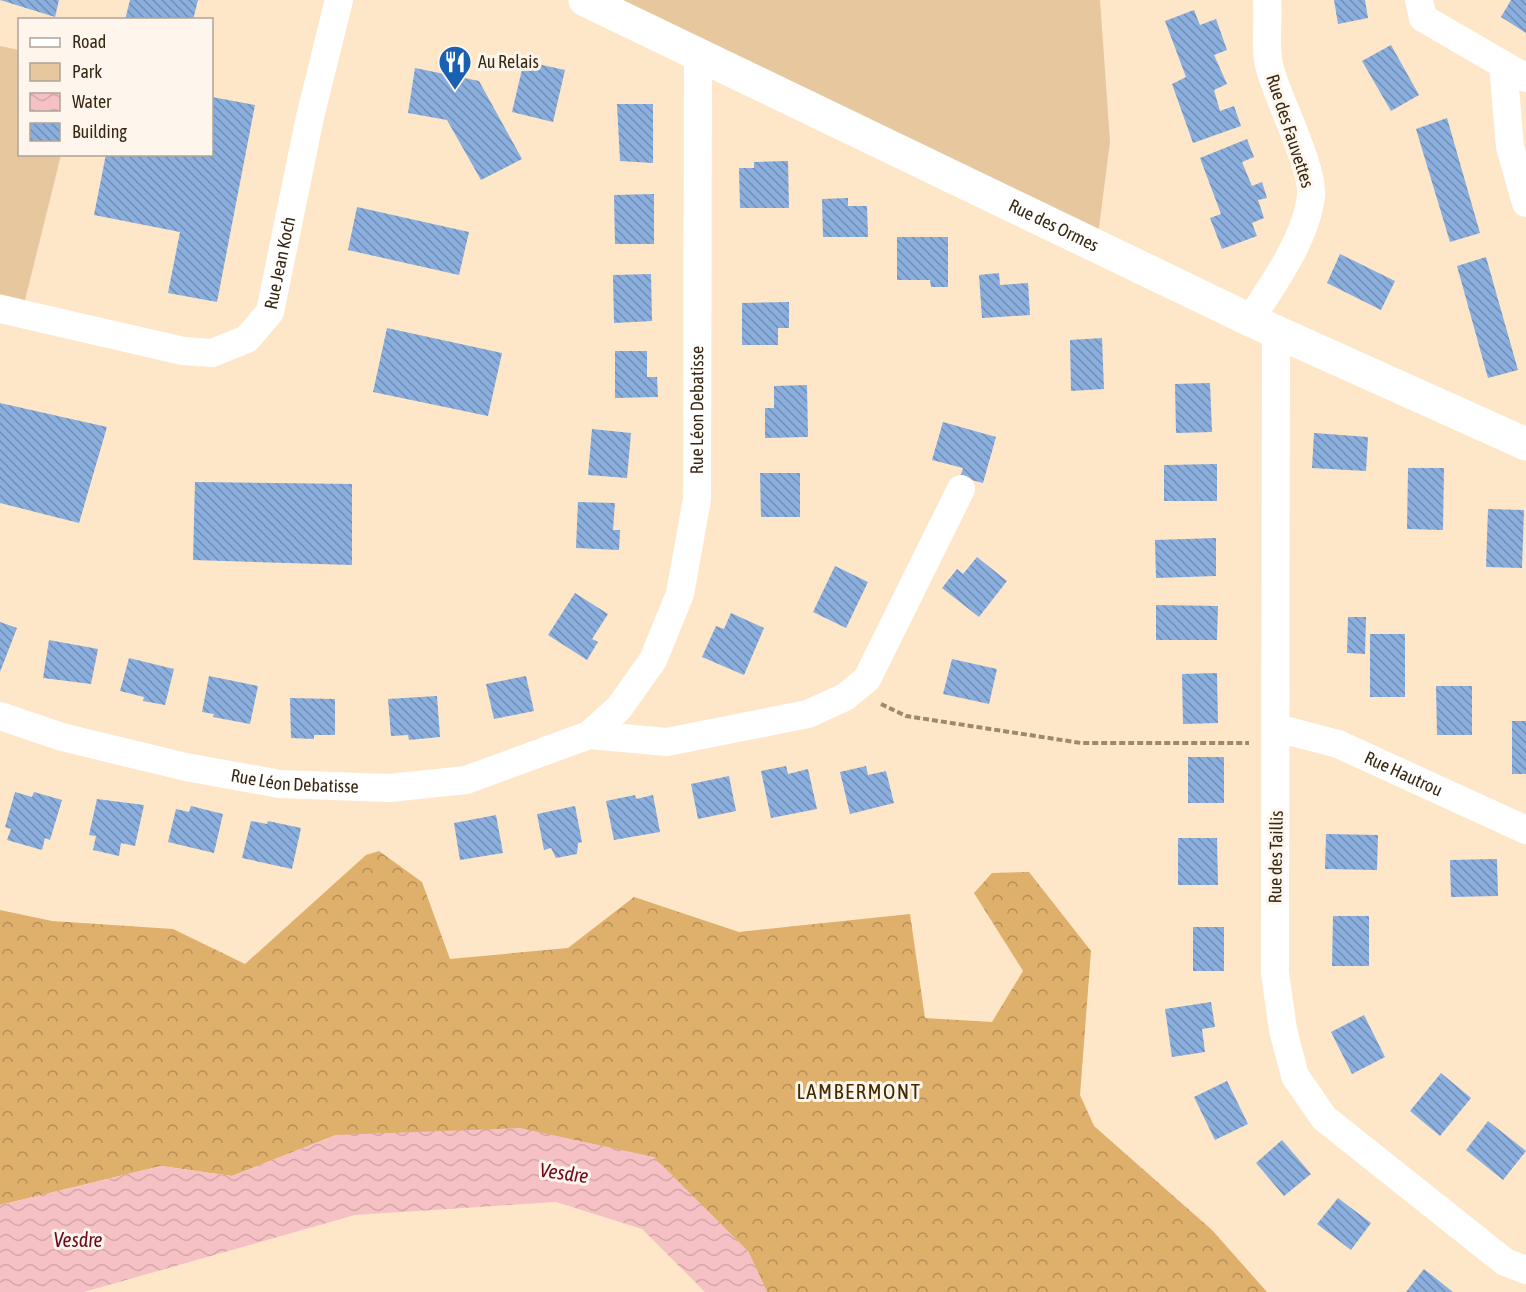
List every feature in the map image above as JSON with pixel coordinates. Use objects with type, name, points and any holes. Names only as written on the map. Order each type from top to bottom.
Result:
[{"type":"street","name":"Rue Jean Koch","points":[[0,309],[183,351],[212,353],[247,339],[270,312],[310,117],[339,0]]},
{"type":"street","name":"Rue des Ormes","points":[[585,0],[1263,325],[1526,444]]},
{"type":"street","name":"Rue des Fauvettes","points":[[1263,325],[1300,233],[1311,195],[1305,166],[1269,67],[1267,0]]},
{"type":"street","points":[[1419,0],[1423,18],[1514,72],[1510,147],[1526,202]]},
{"type":"street","name":"Rue Léon Debatisse","points":[[0,716],[62,737],[175,764],[268,782],[389,788],[466,780],[589,735],[619,708],[653,660],[680,594],[697,499],[698,54]]},
{"type":"street","name":"Rue des Taillis","points":[[1263,325],[1277,735],[1275,973],[1283,1030],[1294,1076],[1324,1118],[1505,1262],[1526,1270]]},
{"type":"street","name":"Rue Léon Debatisse","points":[[589,735],[668,742],[808,714],[845,698],[867,679],[961,489]]},
{"type":"street","name":"Rue Hautrou","points":[[1277,735],[1338,744],[1526,830]]},
{"type":"path","points":[[853,691],[906,716],[1081,743],[1277,735]]},
{"type":"green space","points":[[617,0],[1100,0],[1110,142],[1098,235]]},
{"type":"green space","points":[[0,46],[18,50],[18,156],[61,156],[25,300],[0,294]]},
{"type":"green space","points":[[379,851],[422,882],[450,959],[568,948],[634,897],[739,932],[910,914],[925,1018],[992,1022],[1023,971],[974,893],[992,873],[1029,872],[1091,951],[1080,1095],[1094,1126],[1212,1230],[1267,1292],[767,1292],[748,1251],[336,1135],[232,1176],[161,1166],[0,1205],[0,910],[52,921],[173,929],[245,964],[366,855]]},
{"type":"water","name":"Vesdre","points":[[520,1128],[654,1157],[748,1251],[767,1292],[705,1292],[642,1229],[556,1202],[355,1215],[84,1292],[0,1292],[0,1205],[161,1166],[232,1176],[336,1135]]},
{"type":"building","points":[[0,0],[59,0],[55,17]]},
{"type":"building","points":[[130,0],[198,0],[194,18],[126,18]]},
{"type":"building","points":[[1334,0],[1365,0],[1368,18],[1338,24]]},
{"type":"building","points":[[1511,0],[1526,0],[1526,33],[1501,17]]},
{"type":"building","points":[[1194,10],[1200,25],[1216,19],[1227,50],[1214,55],[1227,84],[1214,90],[1220,111],[1234,106],[1241,126],[1193,143],[1172,84],[1186,77],[1165,21]]},
{"type":"building","points":[[1391,45],[1419,95],[1391,111],[1362,61]]},
{"type":"building","points":[[524,61],[565,70],[553,122],[512,112]]},
{"type":"building","points":[[415,68],[479,81],[522,159],[481,180],[447,120],[408,113]]},
{"type":"building","points":[[213,97],[255,105],[217,302],[168,293],[180,232],[94,215],[106,156],[213,156]]},
{"type":"building","points":[[617,104],[653,104],[653,163],[620,161]]},
{"type":"building","points":[[1447,118],[1480,233],[1450,242],[1416,129]]},
{"type":"building","points":[[1247,139],[1254,157],[1242,162],[1252,186],[1262,182],[1267,198],[1258,200],[1264,218],[1252,223],[1257,236],[1222,249],[1210,218],[1221,214],[1200,158]]},
{"type":"building","points":[[788,161],[789,208],[740,208],[739,168],[754,168],[754,162]]},
{"type":"building","points":[[654,194],[654,244],[615,244],[614,195]]},
{"type":"building","points":[[848,198],[848,206],[867,206],[868,237],[823,237],[822,199]]},
{"type":"building","points":[[357,207],[469,232],[459,275],[348,250]]},
{"type":"building","points":[[897,237],[948,237],[948,287],[931,287],[930,280],[897,280]]},
{"type":"building","points":[[1340,254],[1395,281],[1381,310],[1327,283]]},
{"type":"building","points":[[1486,257],[1518,370],[1488,378],[1457,266]]},
{"type":"building","points":[[999,273],[1000,285],[1028,283],[1030,315],[982,318],[979,275]]},
{"type":"building","points":[[651,274],[652,321],[614,323],[613,275]]},
{"type":"building","points":[[789,302],[789,328],[778,328],[778,345],[742,345],[742,303]]},
{"type":"building","points":[[387,328],[502,353],[488,416],[373,392]]},
{"type":"building","points":[[1102,338],[1104,389],[1071,391],[1070,340]]},
{"type":"building","points":[[615,351],[647,351],[647,377],[657,377],[658,397],[615,398]]},
{"type":"building","points":[[1210,383],[1212,432],[1176,433],[1175,384]]},
{"type":"building","points":[[807,385],[808,437],[765,438],[765,408],[774,408],[774,386]]},
{"type":"building","points":[[0,403],[107,427],[79,523],[0,503]]},
{"type":"building","points":[[943,422],[996,437],[983,483],[960,477],[963,468],[932,460]]},
{"type":"building","points":[[592,429],[631,433],[627,478],[588,475]]},
{"type":"building","points":[[1314,433],[1368,437],[1366,471],[1312,468]]},
{"type":"building","points":[[1217,464],[1217,501],[1164,501],[1164,465]]},
{"type":"building","points":[[1408,468],[1444,468],[1443,530],[1407,529]]},
{"type":"building","points":[[760,473],[800,473],[800,517],[761,517]]},
{"type":"building","points":[[195,482],[352,484],[352,565],[193,560]]},
{"type":"building","points":[[578,502],[615,503],[613,530],[620,530],[619,550],[576,548]]},
{"type":"building","points":[[1488,509],[1524,510],[1522,568],[1486,567]]},
{"type":"building","points":[[1216,538],[1216,576],[1156,578],[1155,540]]},
{"type":"building","points":[[977,557],[1007,581],[979,617],[942,588],[957,569],[963,574]]},
{"type":"building","points":[[835,566],[868,582],[846,628],[813,612]]},
{"type":"building","points":[[575,593],[608,614],[592,639],[598,642],[587,660],[548,635]]},
{"type":"building","points":[[1156,605],[1218,606],[1217,640],[1156,640]]},
{"type":"building","points":[[731,613],[764,628],[744,675],[702,657],[716,626],[724,629]]},
{"type":"building","points":[[1348,617],[1366,617],[1365,654],[1347,653]]},
{"type":"building","points":[[0,622],[17,628],[0,672]]},
{"type":"building","points":[[1370,634],[1405,634],[1405,697],[1370,697]]},
{"type":"building","points":[[49,640],[98,649],[91,684],[43,678]]},
{"type":"building","points":[[129,658],[174,669],[165,705],[143,701],[144,697],[120,691]]},
{"type":"building","points":[[952,659],[997,669],[989,704],[943,694]]},
{"type":"building","points":[[1217,673],[1218,723],[1183,724],[1182,674]]},
{"type":"building","points":[[209,676],[258,686],[250,724],[213,717],[214,714],[202,712]]},
{"type":"building","points":[[526,676],[534,711],[494,719],[486,684]]},
{"type":"building","points":[[1436,686],[1472,686],[1472,735],[1437,735]]},
{"type":"building","points":[[437,696],[440,737],[409,740],[408,735],[391,736],[388,699]]},
{"type":"building","points":[[290,698],[335,699],[335,735],[314,735],[314,739],[291,738]]},
{"type":"building","points":[[1512,721],[1526,721],[1526,774],[1512,774]]},
{"type":"building","points":[[1188,757],[1224,757],[1224,803],[1188,803]]},
{"type":"building","points":[[786,766],[788,774],[808,769],[817,809],[771,818],[761,771]]},
{"type":"building","points":[[866,766],[868,775],[886,771],[894,803],[850,814],[840,772]]},
{"type":"building","points":[[729,776],[736,811],[698,819],[691,784]]},
{"type":"building","points":[[15,792],[32,797],[34,792],[62,800],[50,840],[45,838],[42,850],[7,840],[11,829],[5,827]]},
{"type":"building","points":[[635,795],[636,799],[653,795],[660,832],[614,840],[606,801]]},
{"type":"building","points":[[97,799],[144,805],[135,846],[121,843],[119,856],[93,850],[96,836],[89,835]]},
{"type":"building","points":[[191,806],[223,814],[214,853],[168,842],[176,809],[189,812]]},
{"type":"building","points":[[575,806],[582,842],[578,843],[577,854],[556,858],[551,848],[544,850],[537,814]]},
{"type":"building","points":[[496,815],[503,853],[460,860],[454,823]]},
{"type":"building","points":[[251,821],[267,824],[268,821],[301,828],[292,869],[242,858]]},
{"type":"building","points":[[1326,834],[1378,835],[1377,870],[1325,869]]},
{"type":"building","points":[[1178,838],[1217,838],[1218,885],[1178,885]]},
{"type":"building","points":[[1497,859],[1498,896],[1451,897],[1450,860]]},
{"type":"building","points":[[1333,916],[1369,916],[1369,966],[1332,966]]},
{"type":"building","points":[[1193,927],[1224,927],[1224,971],[1193,971]]},
{"type":"building","points":[[1211,1002],[1215,1027],[1202,1029],[1205,1052],[1172,1057],[1165,1009]]},
{"type":"building","points":[[1364,1015],[1385,1057],[1352,1074],[1331,1032]]},
{"type":"building","points":[[1441,1073],[1471,1098],[1440,1136],[1410,1111]]},
{"type":"building","points":[[1227,1081],[1248,1124],[1215,1140],[1194,1097]]},
{"type":"building","points":[[1488,1121],[1526,1151],[1503,1180],[1466,1150]]},
{"type":"building","points":[[1282,1140],[1311,1174],[1284,1196],[1256,1163]]},
{"type":"building","points":[[1338,1198],[1371,1223],[1351,1250],[1317,1224]]},
{"type":"building","points":[[1424,1269],[1453,1292],[1406,1292]]},
{"type":"place","name":"Au Relais","points":[[455,91]]},
{"type":"district","name":"LAMBERMONT","points":[[859,1092]]}]
